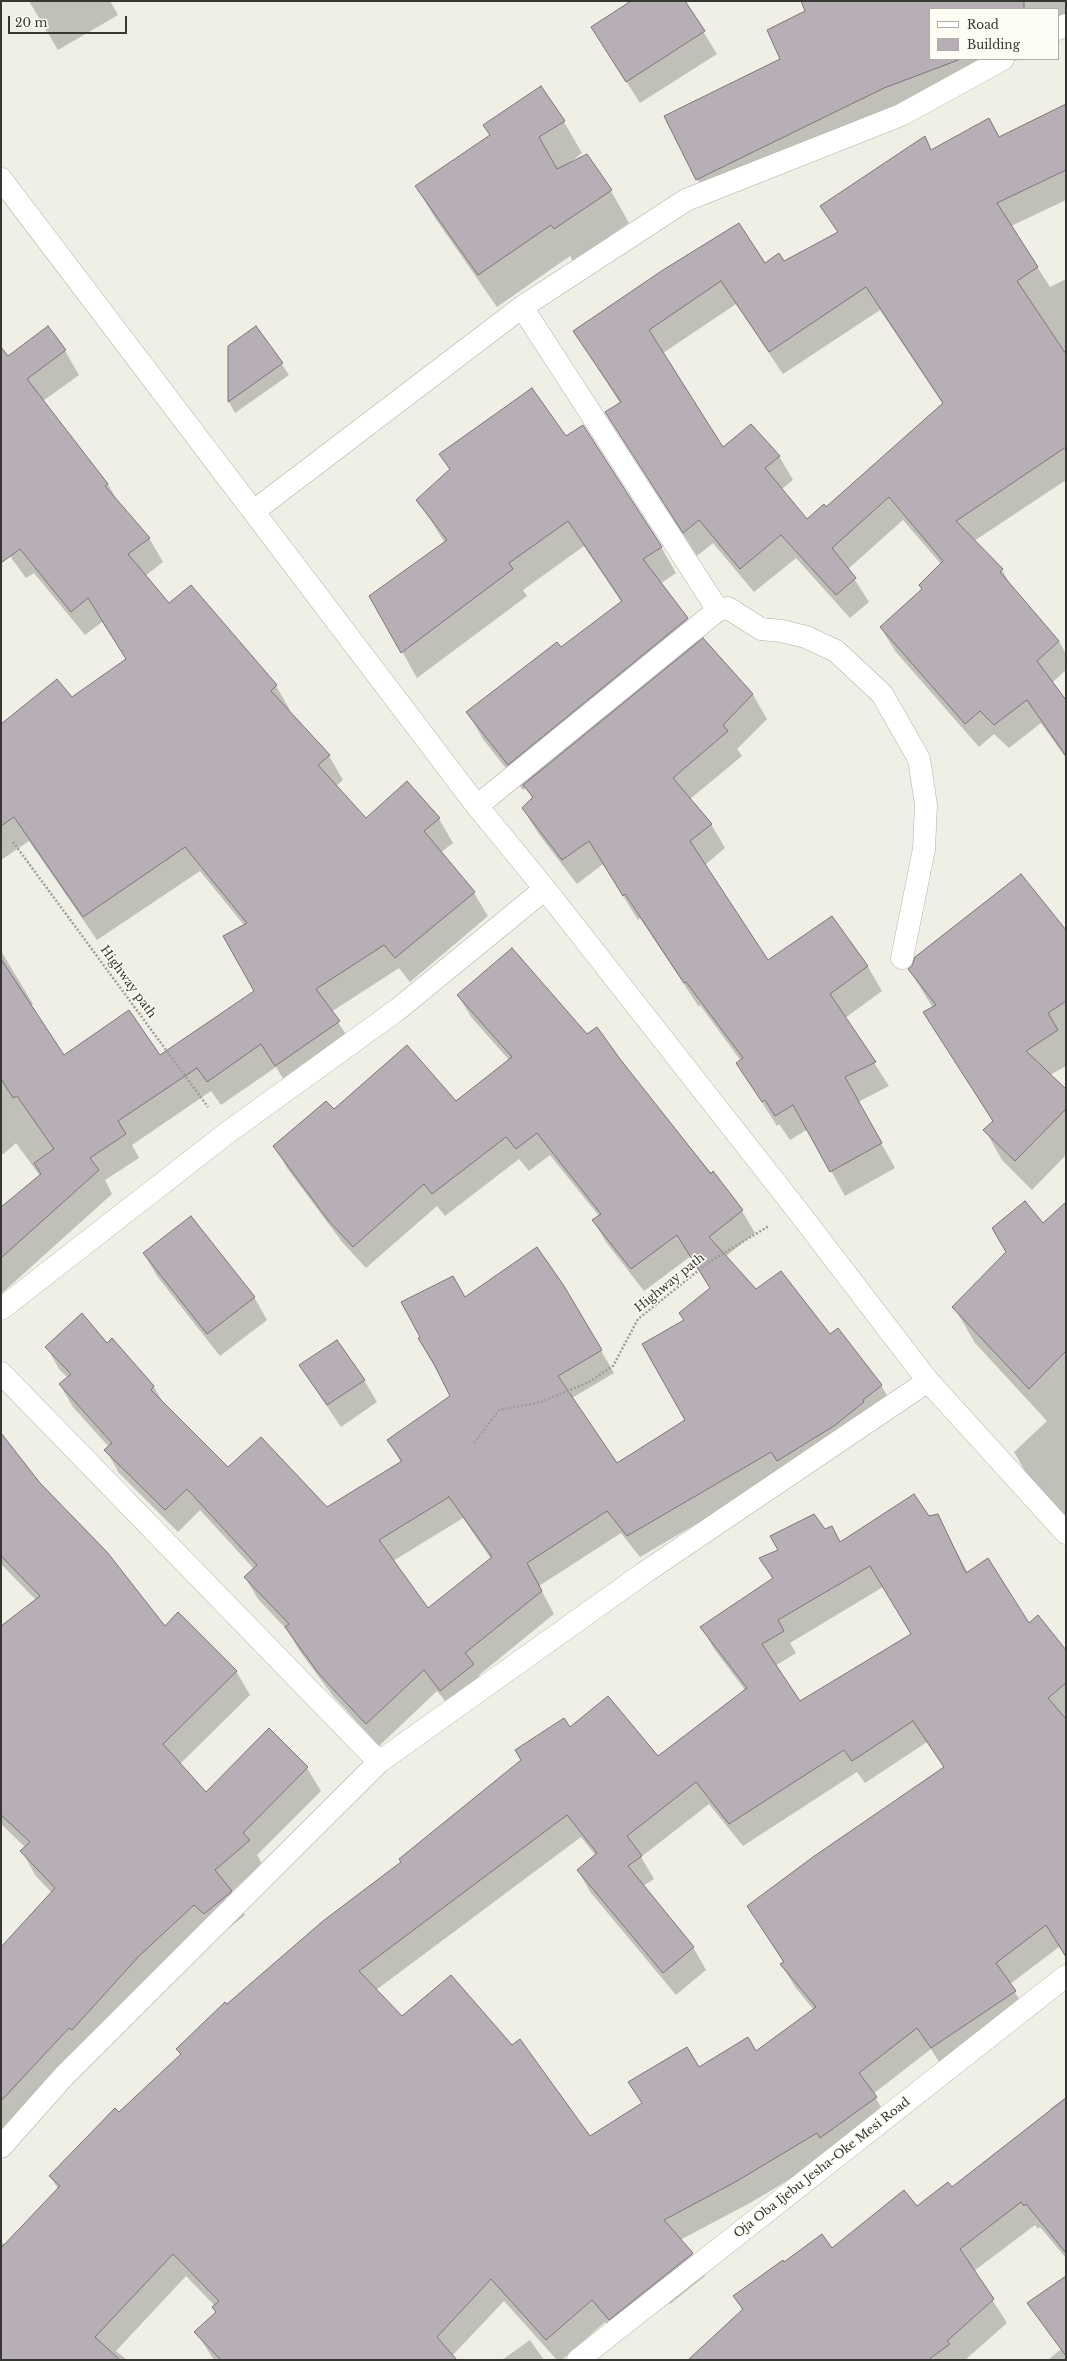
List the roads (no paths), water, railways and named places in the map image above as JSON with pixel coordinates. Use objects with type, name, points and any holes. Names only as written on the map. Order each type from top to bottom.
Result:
[{"type":"street","points":[[254,511],[522,307],[686,200],[901,115],[1001,60]]},
{"type":"street","points":[[1,179],[477,806],[545,889],[797,1210],[928,1381],[1066,1533]]},
{"type":"street","points":[[522,307],[718,610]]},
{"type":"street","points":[[477,806],[718,610],[728,608],[761,629],[782,631],[806,637],[836,651],[882,694],[919,759],[926,805],[924,849],[902,958]]},
{"type":"street","points":[[1,1309],[227,1133],[397,1010],[545,889]]},
{"type":"street","points":[[1,1373],[379,1762]]},
{"type":"street","points":[[1,2147],[64,2076],[379,1762],[644,1573],[928,1381]]},
{"type":"street","name":"Oja Oba Ijebu Jesha-Oke Mesi Road","points":[[578,2360],[1066,1976]]}]
